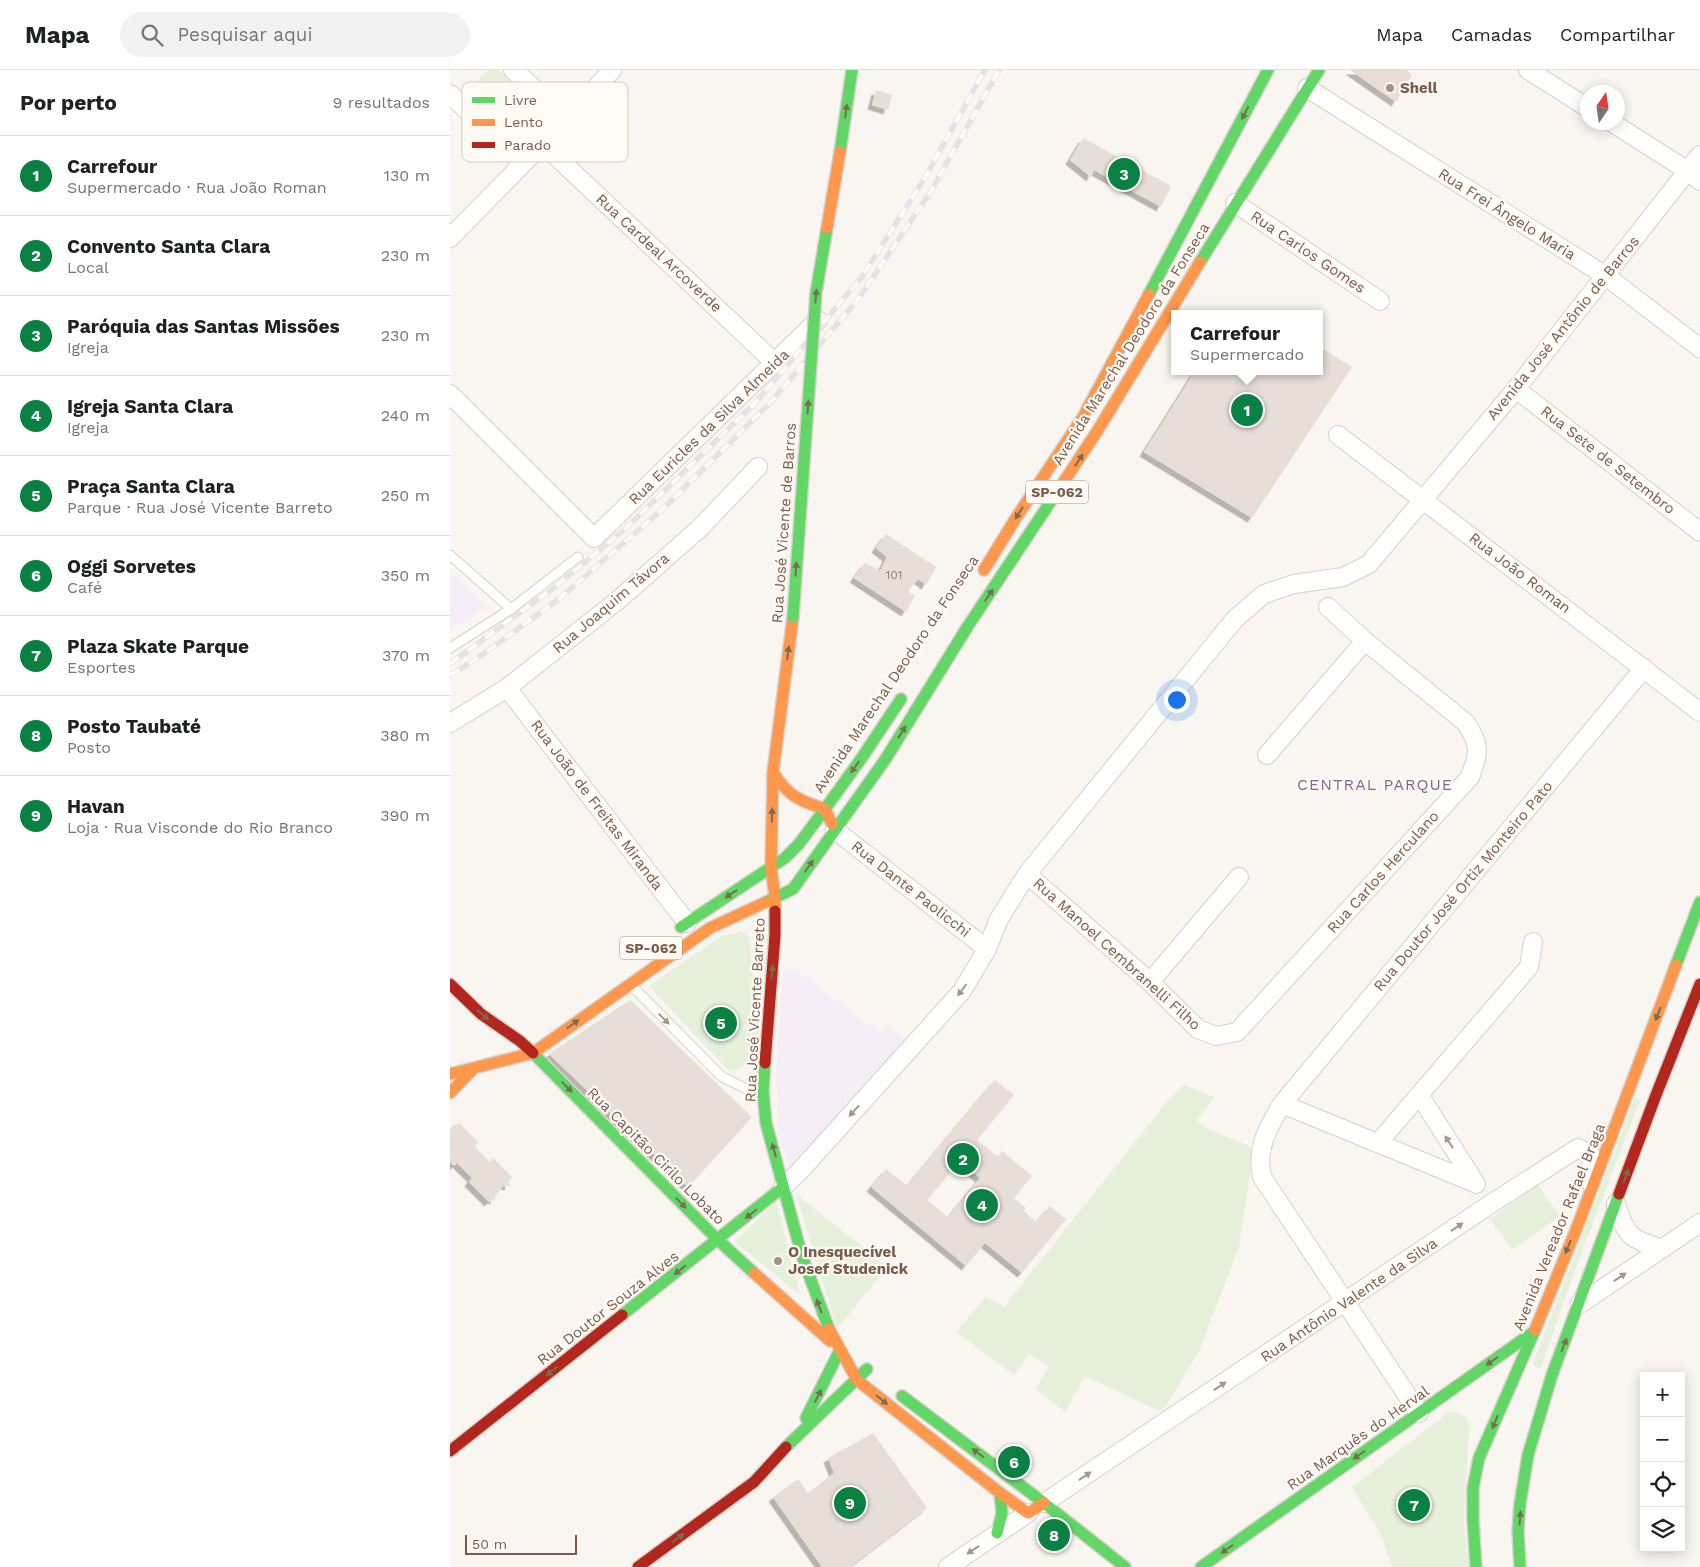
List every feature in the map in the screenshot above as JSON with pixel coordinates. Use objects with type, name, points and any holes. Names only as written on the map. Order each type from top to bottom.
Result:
[{"type":"main road","name":"Rua José Vicente de Barros","points":[[775,898],[771,866],[773,772],[793,617],[816,293],[852,70]]},
{"type":"main road","name":"Avenida Marechal Deodoro da Fonseca","points":[[980,576],[1082,417],[1268,70]]},
{"type":"main road","name":"Avenida Marechal Deodoro da Fonseca","points":[[1171,310],[1235,203],[1319,70]]},
{"type":"main road","points":[[1260,86],[1265,100]]},
{"type":"main road","points":[[1279,107],[1295,107]]},
{"type":"main road","points":[[1160,273],[1160,290],[1164,296],[1176,302]]},
{"type":"main road","name":"Avenida Marechal Deodoro da Fonseca","points":[[775,898],[793,889],[885,760],[968,626],[1098,430],[1171,310]]},
{"type":"main road","name":"Avenida Marechal Deodoro da Fonseca","points":[[771,866],[785,858],[799,844],[861,759],[909,687]]},
{"type":"main road","points":[[773,772],[782,787],[799,801],[825,809],[835,830]]},
{"type":"main road","name":"SP-062","points":[[671,934],[771,866]]},
{"type":"main road","name":"SP-062","points":[[450,1074],[533,1052],[710,928],[775,898]]},
{"type":"main road","name":"Rua José Vicente Barreto","points":[[775,898],[775,935],[763,1091],[766,1122],[802,1256],[814,1292],[825,1322],[857,1380]]},
{"type":"main road","points":[[1693,950],[1698,907]]},
{"type":"main road","name":"Avenida Vereador Rafael Braga","points":[[1476,1567],[1473,1488],[1479,1458],[1524,1365],[1532,1333],[1576,1230],[1698,907]]},
{"type":"main road","points":[[1520,1567],[1518,1544],[1524,1470],[1547,1376],[1580,1304],[1685,1022],[1691,983],[1678,979],[1670,981]]},
{"type":"main road","name":"Rua Capitão Cirilo Lobato","points":[[450,984],[490,1022],[523,1038],[533,1052],[718,1240],[840,1350]]},
{"type":"main road","name":"SP-062","points":[[473,1069],[523,1038]]},
{"type":"main road","points":[[450,1093],[473,1069]]},
{"type":"main road","name":"Rua Doutor Souza Alves","points":[[450,1451],[783,1187]]},
{"type":"main road","name":"Rua Marquês do Herval","points":[[1201,1567],[1532,1333]]},
{"type":"main road","points":[[638,1567],[754,1482],[799,1433],[857,1380],[871,1372],[840,1350],[799,1433]]},
{"type":"main road","points":[[857,1380],[1028,1514],[1044,1504]]},
{"type":"main road","points":[[890,1386],[1125,1567]]},
{"type":"main road","points":[[997,1533],[1002,1524],[1003,1516],[1000,1493]]},
{"type":"street","points":[[513,70],[527,82]]},
{"type":"street","points":[[601,82],[612,70]]},
{"type":"street","points":[[1528,70],[1580,103]]},
{"type":"street","name":"Rua Frei Ângelo Maria","points":[[1307,88],[1606,276],[1700,348]]},
{"type":"street","points":[[450,94],[462,106]]},
{"type":"street","points":[[1623,130],[1694,176]]},
{"type":"street","name":"Avenida José Antônio de Barros","points":[[783,1187],[962,991],[988,949],[998,919],[1027,874],[1235,619],[1264,594],[1294,584],[1343,577],[1369,564],[1422,498],[1516,388],[1606,276],[1694,176],[1700,156]]},
{"type":"street","name":"Rua Cardeal Arcoverde","points":[[562,162],[775,363]]},
{"type":"street","points":[[450,238],[522,163]]},
{"type":"street","name":"Rua Carlos Gomes","points":[[1235,203],[1380,301]]},
{"type":"street","name":"Rua Euricles da Silva Almeida","points":[[450,394],[594,538],[822,315]]},
{"type":"street","name":"Rua Sete de Setembro","points":[[1516,388],[1700,532]]},
{"type":"street","name":"Rua João Roman","points":[[1338,435],[1700,712]]},
{"type":"street","name":"Rua Joaquim Távora","points":[[450,723],[507,688],[617,602],[699,529],[758,467]]},
{"type":"street","name":"Rua Carlos Herculano","points":[[1238,1032],[1470,777],[1477,758],[1476,738],[1466,723],[1328,607]]},
{"type":"street","points":[[1266,755],[1365,640]]},
{"type":"street","name":"Rua Doutor José Ortiz Monteiro Pato","points":[[1419,1413],[1262,1177],[1260,1155],[1264,1139],[1270,1124],[1282,1104],[1644,668]]},
{"type":"street","name":"Rua João de Freitas Miranda","points":[[507,688],[687,923]]},
{"type":"street","name":"Rua Dante Paolicchi","points":[[835,830],[988,949]]},
{"type":"street","name":"Rua Manoel Cembranelli Filho","points":[[1027,874],[1150,982],[1198,1029],[1216,1036],[1238,1032]]},
{"type":"street","points":[[1150,982],[1239,877]]},
{"type":"street","points":[[1378,1143],[1529,967],[1533,942]]},
{"type":"street","points":[[1420,1096],[1489,1205]]},
{"type":"street","points":[[1282,1104],[1475,1183]]},
{"type":"street","name":"Rua Antônio Valente da Silva","points":[[1044,1504],[1489,1205],[1578,1148],[1590,1154],[1592,1167],[1576,1230]]},
{"type":"street","points":[[1616,1204],[1622,1226],[1631,1236],[1662,1249]]},
{"type":"street","points":[[1580,1304],[1700,1223]]},
{"type":"street","points":[[948,1567],[1028,1514]]},
{"type":"lane","points":[[450,555],[511,609]]},
{"type":"lane","points":[[450,648],[511,609],[578,558]]},
{"type":"lane","points":[[630,984],[722,1076],[751,1091],[763,1091]]},
{"type":"shaded area","points":[[450,572],[487,607],[450,631]]},
{"type":"shaded area","points":[[796,970],[881,1034],[889,1025],[911,1044],[791,1174],[780,1139],[776,1075],[783,971]]},
{"type":"green space","points":[[488,70],[498,70],[510,82],[476,82]]},
{"type":"green space","points":[[742,932],[749,938],[762,1061],[729,1071],[649,986],[723,935]]},
{"type":"green space","points":[[1184,1085],[1214,1097],[1197,1120],[1205,1128],[1254,1148],[1239,1246],[1200,1349],[1162,1412],[1085,1376],[1065,1412],[1036,1389],[1049,1366],[1029,1354],[1014,1375],[956,1332],[986,1297],[1004,1307],[1169,1099]]},
{"type":"green space","points":[[1635,1097],[1640,1101],[1577,1264],[1541,1368],[1536,1368],[1533,1364]]},
{"type":"green space","points":[[1538,1185],[1560,1216],[1512,1250],[1490,1219]]},
{"type":"green space","points":[[796,1194],[888,1267],[837,1328]]},
{"type":"green space","points":[[776,1201],[800,1295],[735,1242]]},
{"type":"green space","points":[[1449,1412],[1465,1416],[1469,1426],[1464,1523],[1469,1567],[1392,1567],[1381,1535],[1352,1487]]},
{"type":"building","name":"Shell","points":[[1350,70],[1407,70],[1412,75],[1396,102]]},
{"type":"building","points":[[876,90],[892,95],[888,110],[872,105]]},
{"type":"building","points":[[1083,138],[1171,186],[1161,207],[1094,170],[1091,177],[1070,160]]},
{"type":"building","points":[[1323,349],[1352,367],[1252,518],[1144,452],[1192,375],[1323,375]]},
{"type":"building","points":[[886,534],[936,567],[926,585],[918,579],[908,591],[915,596],[906,612],[854,578],[865,563],[880,571],[887,557],[876,548]]},
{"type":"building","points":[[630,1000],[752,1117],[688,1187],[549,1054]]},
{"type":"building","points":[[995,1080],[1014,1095],[977,1140],[998,1157],[1002,1151],[1032,1176],[1014,1198],[1026,1208],[1024,1211],[1036,1222],[1050,1206],[1066,1219],[1022,1273],[985,1243],[966,1266],[871,1187],[886,1169],[907,1186]],"holes":[[[960,1161],[980,1178],[948,1217],[927,1200]]]},
{"type":"building","points":[[459,1123],[478,1142],[475,1147],[490,1162],[493,1158],[512,1177],[509,1181],[510,1185],[507,1186],[505,1184],[495,1196],[495,1200],[492,1199],[489,1202],[469,1182],[472,1178],[457,1163],[454,1166],[450,1162],[450,1129]]},
{"type":"building","points":[[873,1433],[927,1508],[850,1567],[822,1567],[773,1497],[798,1479],[808,1493],[834,1473],[828,1458]]},
{"type":"railway","points":[[450,664],[556,586],[625,529],[757,401],[861,278],[923,181],[985,70]]},
{"type":"railway","points":[[450,675],[475,660],[559,599],[665,507],[771,402],[859,298],[931,191],[999,70]]},
{"type":"traffic: fast","points":[[840,152],[852,70]]},
{"type":"traffic: fast","points":[[1149,294],[1268,70]]},
{"type":"traffic: fast","points":[[1200,262],[1319,70]]},
{"type":"traffic: fast","points":[[793,617],[816,293],[827,228]]},
{"type":"traffic: fast","points":[[766,902],[793,889],[885,760],[968,626],[1065,480]]},
{"type":"traffic: fast","points":[[681,927],[785,858],[799,844],[861,759],[901,699]]},
{"type":"traffic: fast","points":[[1676,965],[1700,902]]},
{"type":"traffic: fast","points":[[533,1053],[718,1240],[754,1273]]},
{"type":"traffic: fast","points":[[765,1063],[763,1091],[766,1123],[802,1256],[829,1329]]},
{"type":"traffic: fast","points":[[622,1315],[783,1187]]},
{"type":"traffic: fast","points":[[1520,1567],[1518,1530],[1528,1455],[1552,1375],[1619,1194]]},
{"type":"traffic: fast","points":[[1476,1567],[1473,1488],[1479,1458],[1535,1330]]},
{"type":"traffic: fast","points":[[1201,1567],[1532,1333]]},
{"type":"traffic: fast","points":[[806,1418],[840,1350]]},
{"type":"traffic: fast","points":[[786,1447],[867,1369]]},
{"type":"traffic: fast","points":[[902,1396],[1125,1567]]},
{"type":"traffic: fast","points":[[997,1533],[1002,1514],[1000,1493]]},
{"type":"traffic: slow","points":[[827,228],[840,152]]},
{"type":"traffic: slow","points":[[1065,480],[1098,430],[1200,262]]},
{"type":"traffic: slow","points":[[984,570],[1083,417],[1149,294]]},
{"type":"traffic: slow","points":[[775,911],[771,867],[773,772],[793,617]]},
{"type":"traffic: slow","points":[[773,772],[783,786],[794,796],[825,809],[832,824]]},
{"type":"traffic: slow","points":[[450,1074],[533,1053],[710,928],[766,902]]},
{"type":"traffic: slow","points":[[1535,1330],[1576,1230],[1676,965]]},
{"type":"traffic: slow","points":[[450,1093],[473,1069]]},
{"type":"traffic: slow","points":[[754,1273],[830,1341]]},
{"type":"traffic: slow","points":[[829,1329],[857,1380],[1028,1513],[1044,1503]]},
{"type":"traffic: jam","points":[[765,1063],[775,935],[775,911]]},
{"type":"traffic: jam","points":[[450,984],[481,1014],[520,1041],[533,1053]]},
{"type":"traffic: jam","points":[[1619,1194],[1700,984]]},
{"type":"traffic: jam","points":[[450,1451],[622,1315]]},
{"type":"traffic: jam","points":[[638,1567],[754,1482],[786,1447]]},
{"type":"place","name":"Shell","points":[[1390,88]]},
{"type":"place","name":"Paróquia das Santas Missões","points":[[1124,174]]},
{"type":"place","name":"Carrefour","points":[[1247,410]]},
{"type":"place","name":"Praça Santa Clara","points":[[721,1023]]},
{"type":"place","name":"Convento Santa Clara","points":[[963,1159]]},
{"type":"place","name":"Igreja Santa Clara","points":[[982,1205]]},
{"type":"place","name":"O Inesquecível Josef Studenick","points":[[778,1261]]},
{"type":"place","name":"Oggi Sorvetes","points":[[1014,1462]]},
{"type":"place","name":"Havan","points":[[850,1503]]},
{"type":"place","name":"Plaza Skate Parque","points":[[1414,1505]]},
{"type":"place","name":"Posto Taubaté","points":[[1054,1535]]},
{"type":"district","name":"CENTRAL PARQUE","points":[[1375,784]]}]
